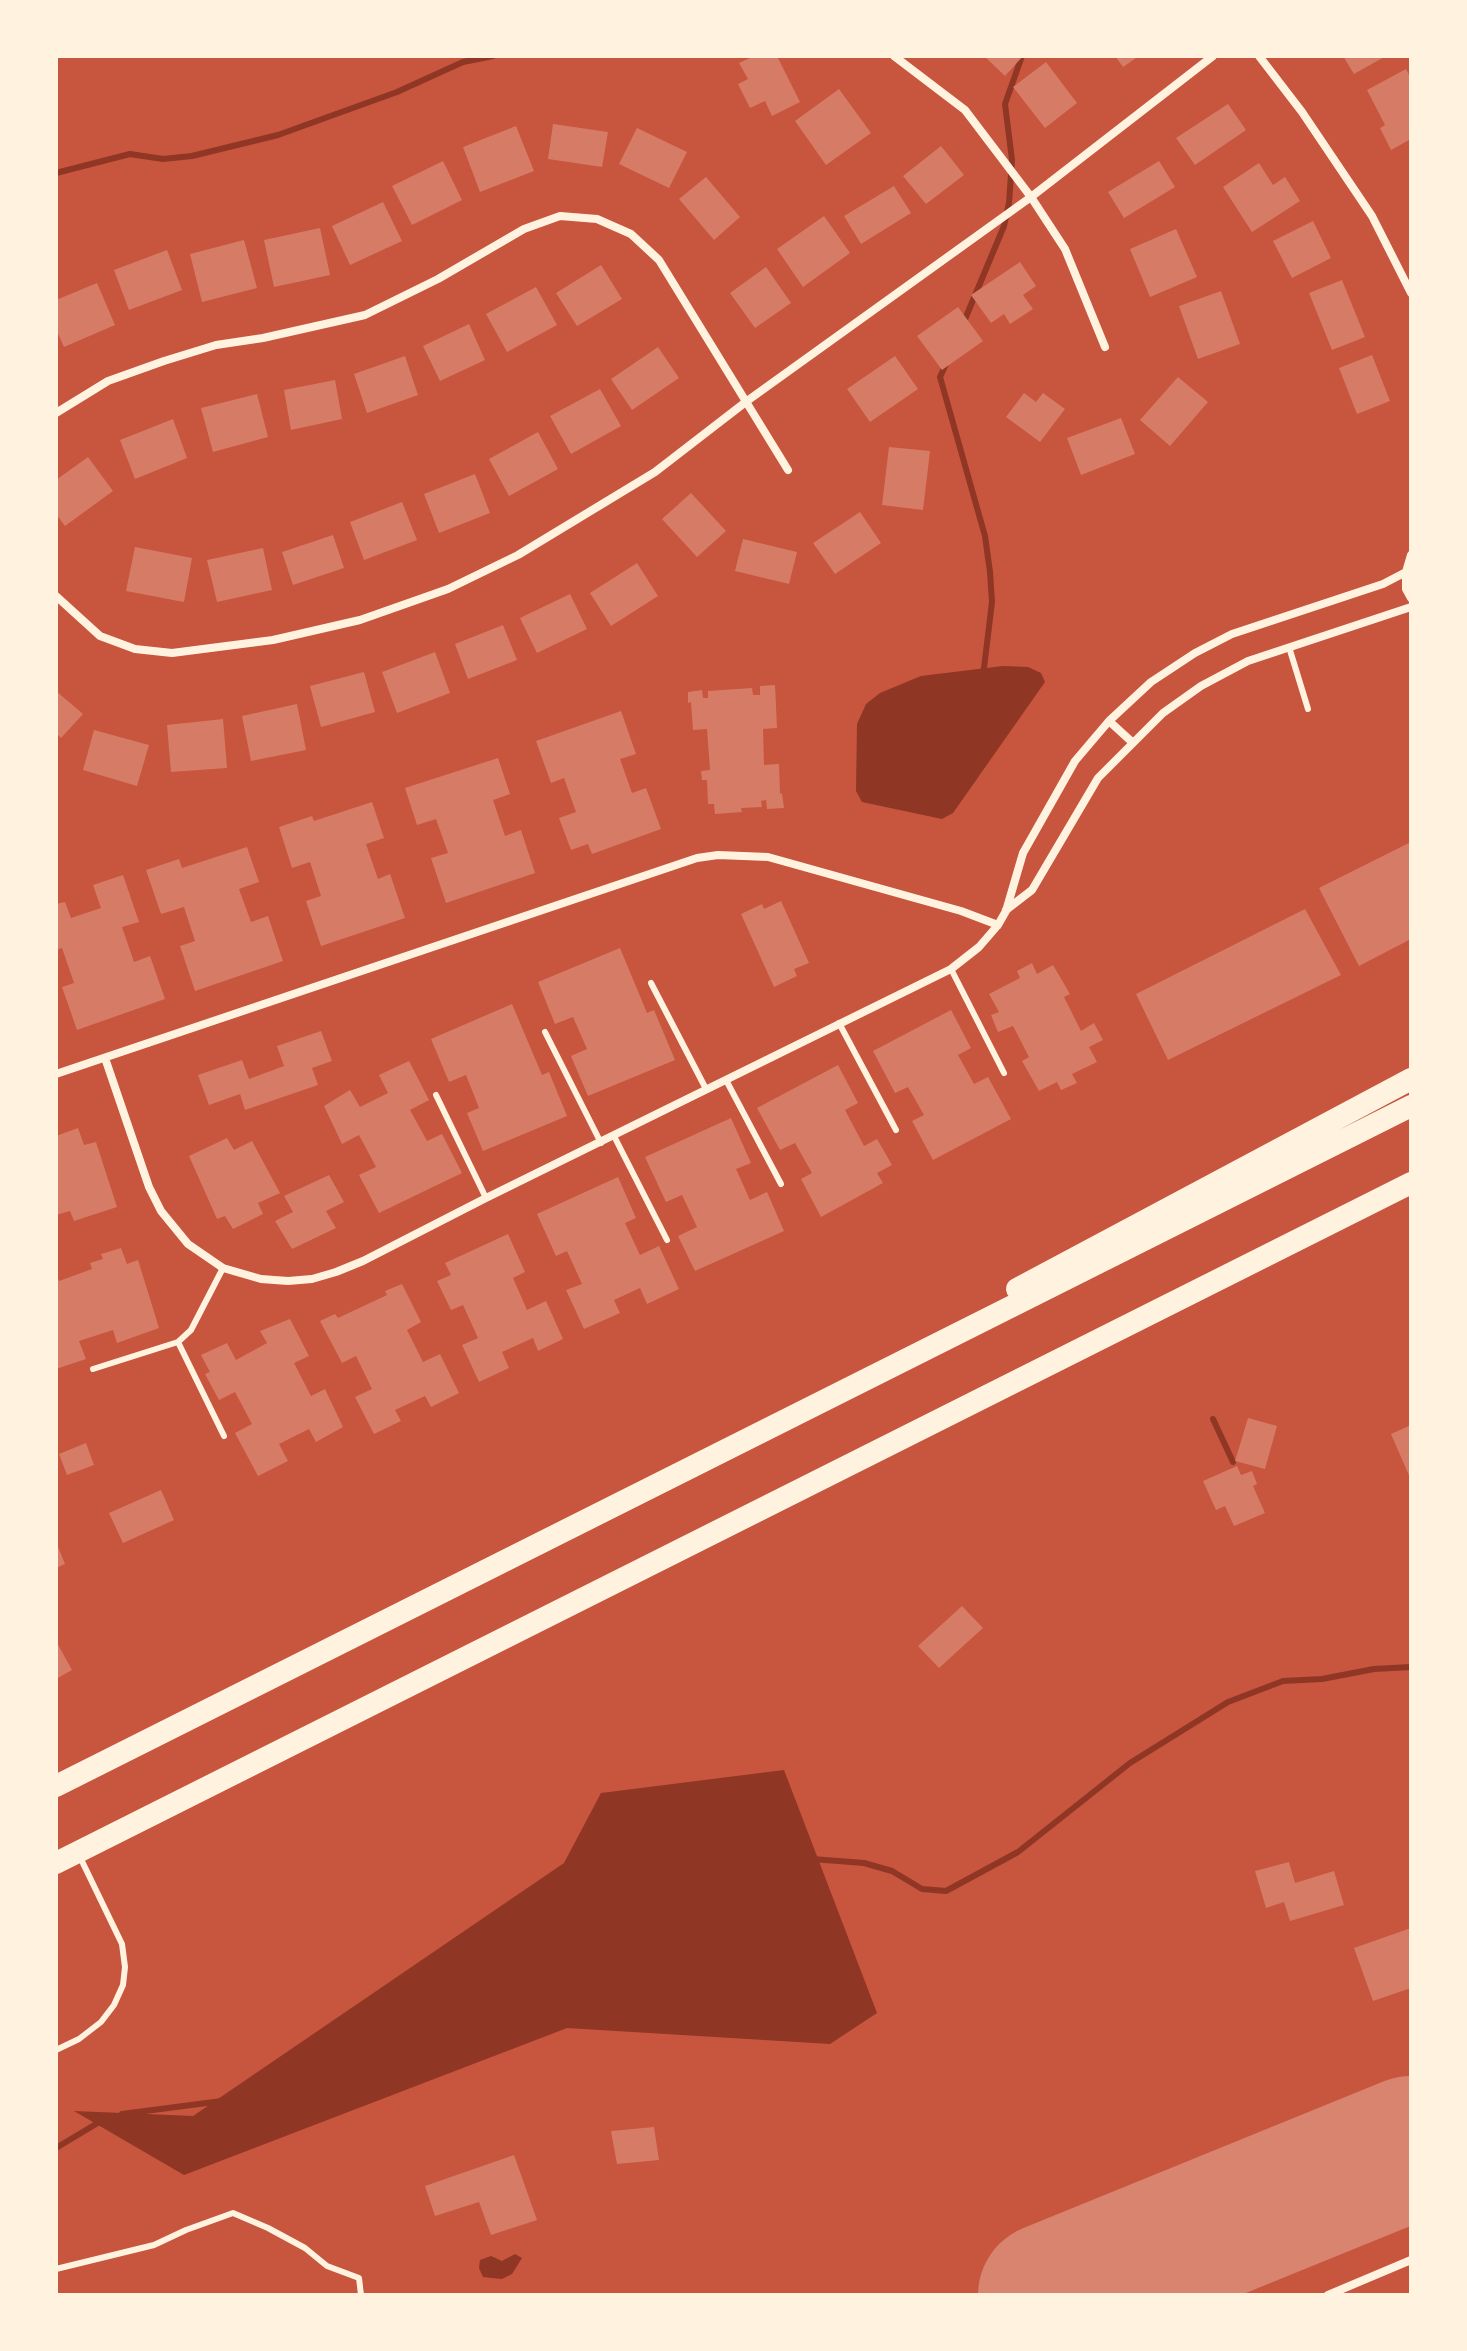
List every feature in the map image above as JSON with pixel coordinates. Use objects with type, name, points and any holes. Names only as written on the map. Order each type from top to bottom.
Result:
[{"type":"highway","points":[[910,1358],[1072,1258],[1411,1079]]},
{"type":"highway","points":[[56,1786],[1411,1106]]},
{"type":"highway","points":[[56,1863],[1411,1183]]},
{"type":"street","points":[[894,56],[965,110],[1031,197],[1065,249],[1105,347]]},
{"type":"street","points":[[56,596],[100,636],[135,649],[172,653],[273,640],[360,620],[448,589],[518,555],[655,472],[747,401],[1031,197],[1213,56]]},
{"type":"street","points":[[1259,56],[1302,112],[1372,216],[1411,293]]},
{"type":"street","points":[[56,413],[108,381],[164,361],[216,345],[263,338],[365,315],[438,279],[524,229],[560,216],[597,219],[631,234],[659,260],[788,470]]},
{"type":"street","points":[[1411,555],[1406,572],[1406,589],[1411,598]]},
{"type":"street","points":[[105,1058],[149,1187],[161,1211],[188,1244],[223,1268],[261,1279],[312,1279],[363,1261],[951,969],[979,947],[998,925],[1006,911],[1023,853],[1075,761],[1109,721],[1151,682],[1232,634],[1383,584],[1406,572]]},
{"type":"street","points":[[1006,911],[1032,890],[1098,778],[1163,713],[1201,686],[1248,661],[1411,607]]},
{"type":"street","points":[[1109,721],[1132,742]]},
{"type":"street","points":[[56,1074],[666,868],[707,857],[768,857],[961,911],[998,925]]},
{"type":"street","points":[[1328,2295],[1411,2260]]},
{"type":"lane","points":[[1289,647],[1308,709]]},
{"type":"lane","points":[[951,969],[1004,1073]]},
{"type":"lane","points":[[651,983],[706,1089]]},
{"type":"lane","points":[[839,1023],[896,1130]]},
{"type":"lane","points":[[545,1032],[601,1143]]},
{"type":"lane","points":[[726,1080],[781,1184]]},
{"type":"lane","points":[[436,1095],[486,1198]]},
{"type":"lane","points":[[614,1136],[667,1240]]},
{"type":"lane","points":[[93,1369],[178,1342],[191,1330],[223,1268]]},
{"type":"lane","points":[[178,1342],[224,1436]]},
{"type":"lane","points":[[56,2050],[79,2039],[101,2022],[114,2005],[123,1985],[125,1967],[122,1944],[78,1852]]},
{"type":"lane","points":[[56,2269],[154,2245],[233,2213],[305,2248],[327,2266],[359,2278],[361,2295]]},
{"type":"shaded area","points":[[1003,666],[1028,667],[1041,673],[1045,682],[953,813],[942,819],[862,802],[856,791],[857,724],[866,704],[880,693],[921,676]]},
{"type":"shaded area","points":[[784,1770],[877,2013],[830,2044],[567,2028],[184,2175],[74,2111],[193,2116],[564,1863],[601,1793]]},
{"type":"shaded area","points":[[515,2254],[522,2258],[512,2274],[502,2279],[483,2277],[480,2260],[491,2256],[502,2261]]},
{"type":"building","points":[[754,56],[777,56],[800,102],[772,116],[765,101],[750,108],[738,84],[748,79],[739,63]]},
{"type":"building","points":[[984,56],[1023,56],[1005,76]]},
{"type":"building","points":[[1115,56],[1139,56],[1123,67]]},
{"type":"building","points":[[1343,56],[1386,56],[1354,74]]},
{"type":"building","points":[[1046,62],[1077,103],[1045,128],[1013,87]]},
{"type":"building","points":[[1406,69],[1411,79],[1411,139],[1391,150],[1380,128],[1385,125],[1367,90]]},
{"type":"building","points":[[839,89],[871,133],[826,165],[795,121]]},
{"type":"building","points":[[1228,104],[1246,130],[1195,165],[1176,138]]},
{"type":"building","points":[[553,124],[608,132],[602,167],[548,159]]},
{"type":"building","points":[[516,126],[534,171],[480,192],[463,147]]},
{"type":"building","points":[[637,128],[687,152],[669,188],[619,164]]},
{"type":"building","points":[[941,146],[964,175],[926,204],[903,176]]},
{"type":"building","points":[[443,161],[462,200],[412,225],[392,186]]},
{"type":"building","points":[[1159,161],[1175,187],[1124,218],[1108,192]]},
{"type":"building","points":[[1259,163],[1273,185],[1285,177],[1300,201],[1252,232],[1223,187]]},
{"type":"building","points":[[706,177],[740,217],[714,240],[679,199]]},
{"type":"building","points":[[894,186],[911,213],[861,244],[844,216]]},
{"type":"building","points":[[383,202],[402,241],[350,265],[332,226]]},
{"type":"building","points":[[824,216],[850,253],[803,287],[777,249]]},
{"type":"building","points":[[1313,221],[1331,258],[1292,278],[1273,241]]},
{"type":"building","points":[[320,228],[330,275],[274,287],[264,240]]},
{"type":"building","points":[[1176,229],[1197,277],[1150,297],[1130,249]]},
{"type":"building","points":[[244,240],[257,288],[202,302],[190,254]]},
{"type":"building","points":[[167,250],[182,290],[129,310],[114,270]]},
{"type":"building","points":[[1020,262],[1036,286],[1023,295],[1033,309],[1010,324],[1004,314],[991,323],[971,295]]},
{"type":"building","points":[[601,265],[622,299],[577,326],[556,293]]},
{"type":"building","points":[[766,267],[791,303],[755,328],[730,293]]},
{"type":"building","points":[[1342,280],[1365,337],[1332,350],[1309,293]]},
{"type":"building","points":[[97,283],[115,325],[64,347],[56,329],[56,300]]},
{"type":"building","points":[[536,287],[557,325],[507,352],[486,314]]},
{"type":"building","points":[[1221,291],[1240,344],[1198,359],[1179,306]]},
{"type":"building","points":[[958,307],[983,341],[942,370],[917,336]]},
{"type":"building","points":[[469,324],[485,360],[440,381],[423,346]]},
{"type":"building","points":[[658,347],[679,378],[632,410],[611,379]]},
{"type":"building","points":[[1372,355],[1390,401],[1357,414],[1339,368]]},
{"type":"building","points":[[405,356],[418,395],[367,413],[354,374]]},
{"type":"building","points":[[895,356],[918,389],[870,422],[847,389]]},
{"type":"building","points":[[1178,377],[1208,402],[1170,446],[1140,420]]},
{"type":"building","points":[[335,380],[342,419],[291,430],[284,390]]},
{"type":"building","points":[[600,389],[621,426],[571,454],[550,416]]},
{"type":"building","points":[[1024,393],[1036,402],[1043,393],[1065,409],[1040,442],[1006,417]]},
{"type":"building","points":[[257,394],[268,437],[213,452],[201,408]]},
{"type":"building","points":[[1121,418],[1135,454],[1081,475],[1067,438]]},
{"type":"building","points":[[173,419],[187,458],[135,479],[120,440]]},
{"type":"building","points":[[538,432],[558,469],[509,496],[489,459]]},
{"type":"building","points":[[889,447],[930,451],[923,510],[882,505]]},
{"type":"building","points":[[88,457],[113,491],[65,526],[56,514],[56,480]]},
{"type":"building","points":[[475,474],[490,513],[439,533],[424,494]]},
{"type":"building","points":[[691,493],[726,531],[697,557],[662,519]]},
{"type":"building","points":[[402,502],[417,540],[364,560],[350,522]]},
{"type":"building","points":[[860,512],[881,543],[835,574],[813,543]]},
{"type":"building","points":[[333,535],[344,568],[293,585],[282,552]]},
{"type":"building","points":[[743,539],[797,552],[789,584],[735,571]]},
{"type":"building","points":[[135,547],[192,558],[184,602],[126,591]]},
{"type":"building","points":[[263,548],[272,590],[217,602],[207,560]]},
{"type":"building","points":[[637,563],[658,596],[611,626],[590,593]]},
{"type":"building","points":[[570,594],[587,629],[537,653],[520,618]]},
{"type":"building","points":[[503,625],[517,660],[468,679],[455,644]]},
{"type":"building","points":[[435,652],[450,693],[397,713],[382,672]]},
{"type":"building","points":[[364,672],[375,712],[321,727],[310,686]]},
{"type":"building","points":[[775,685],[777,728],[763,729],[764,765],[779,764],[784,808],[767,809],[766,800],[761,801],[762,807],[715,814],[714,804],[708,804],[707,780],[702,780],[701,771],[710,770],[707,729],[693,730],[688,692],[702,690],[703,698],[708,698],[708,691],[752,688],[753,695],[760,695],[760,686]]},
{"type":"building","points":[[56,691],[83,714],[61,738],[56,733]]},
{"type":"building","points":[[297,704],[306,750],[251,761],[242,716]]},
{"type":"building","points":[[621,711],[636,754],[620,759],[632,793],[646,788],[661,829],[592,854],[588,844],[571,850],[559,818],[576,812],[564,778],[551,783],[536,741]]},
{"type":"building","points":[[223,719],[227,768],[171,772],[167,725]]},
{"type":"building","points":[[94,730],[149,745],[137,786],[83,770]]},
{"type":"building","points":[[498,758],[510,794],[493,800],[505,836],[521,830],[535,873],[446,903],[431,858],[448,853],[436,819],[417,825],[405,788]]},
{"type":"building","points":[[372,802],[384,838],[366,844],[378,879],[390,874],[405,918],[321,946],[306,901],[321,896],[310,862],[292,868],[279,827],[312,816],[314,821]]},
{"type":"building","points":[[1411,842],[1411,939],[1359,966],[1319,888]]},
{"type":"building","points":[[247,847],[259,882],[239,889],[251,922],[268,916],[283,961],[195,991],[180,946],[195,941],[184,907],[161,914],[146,870],[179,859],[182,868]]},
{"type":"building","points":[[123,875],[139,922],[122,927],[134,962],[150,956],[165,999],[77,1030],[62,987],[74,983],[62,948],[56,950],[56,904],[65,902],[71,918],[101,908],[93,885]]},
{"type":"building","points":[[781,901],[809,963],[794,969],[797,976],[774,987],[741,914],[762,904],[764,909]]},
{"type":"building","points":[[1305,909],[1341,975],[1168,1060],[1136,994]]},
{"type":"building","points":[[620,948],[647,1013],[654,1010],[675,1060],[588,1096],[571,1056],[587,1049],[573,1017],[555,1024],[538,982]]},
{"type":"building","points":[[1032,963],[1037,974],[1053,965],[1070,994],[1064,997],[1081,1031],[1094,1023],[1103,1040],[1089,1047],[1097,1062],[1072,1074],[1077,1083],[1061,1090],[1057,1082],[1039,1091],[1022,1061],[1029,1057],[1013,1026],[998,1032],[991,1015],[999,1012],[989,994],[1020,978],[1017,971]]},
{"type":"building","points":[[512,1004],[542,1075],[549,1072],[567,1116],[483,1151],[467,1113],[479,1108],[466,1075],[449,1082],[431,1039]]},
{"type":"building","points":[[951,1010],[971,1048],[958,1055],[974,1084],[988,1077],[1011,1119],[933,1160],[912,1121],[924,1115],[908,1087],[895,1093],[873,1051]]},
{"type":"building","points":[[321,1031],[332,1061],[312,1068],[318,1085],[245,1110],[240,1094],[209,1105],[198,1075],[242,1060],[249,1079],[284,1066],[277,1046]]},
{"type":"building","points":[[409,1061],[429,1100],[410,1110],[427,1141],[442,1134],[462,1173],[379,1213],[359,1175],[376,1167],[359,1135],[342,1144],[324,1106],[350,1090],[360,1107],[388,1093],[379,1075]]},
{"type":"building","points":[[838,1065],[858,1103],[845,1110],[864,1146],[877,1139],[892,1165],[877,1173],[883,1183],[821,1217],[801,1179],[812,1173],[795,1143],[780,1150],[757,1108]]},
{"type":"building","points":[[731,1118],[751,1163],[736,1169],[750,1200],[767,1192],[784,1231],[695,1271],[678,1236],[697,1227],[682,1195],[666,1202],[645,1157]]},
{"type":"building","points":[[78,1128],[84,1145],[96,1142],[117,1207],[74,1221],[70,1211],[56,1215],[56,1136]]},
{"type":"building","points":[[227,1138],[234,1150],[252,1141],[280,1193],[258,1203],[263,1214],[233,1229],[225,1216],[217,1219],[189,1156]]},
{"type":"building","points":[[329,1175],[344,1202],[326,1211],[336,1228],[292,1249],[275,1221],[293,1212],[284,1196]]},
{"type":"building","points":[[618,1177],[636,1218],[625,1223],[640,1255],[659,1246],[679,1289],[647,1304],[640,1288],[614,1300],[620,1313],[584,1329],[566,1290],[582,1284],[567,1251],[556,1256],[537,1214]]},
{"type":"building","points":[[508,1234],[525,1272],[513,1278],[527,1310],[546,1301],[563,1339],[538,1351],[533,1338],[502,1352],[509,1368],[479,1382],[462,1345],[478,1338],[463,1305],[451,1310],[437,1281],[451,1275],[445,1263]]},
{"type":"building","points":[[121,1248],[127,1264],[138,1260],[159,1328],[117,1343],[113,1330],[79,1341],[86,1359],[56,1369],[56,1273],[59,1281],[92,1269],[90,1263],[103,1259],[101,1254]]},
{"type":"building","points":[[402,1284],[421,1322],[407,1330],[423,1362],[440,1354],[459,1393],[431,1407],[425,1396],[395,1410],[401,1421],[374,1434],[355,1397],[372,1389],[356,1356],[342,1363],[320,1321],[335,1314],[338,1318],[387,1295],[385,1291]]},
{"type":"building","points":[[290,1319],[309,1356],[294,1363],[311,1396],[325,1389],[343,1427],[316,1442],[309,1429],[279,1444],[288,1461],[258,1476],[235,1433],[252,1424],[235,1392],[219,1400],[205,1374],[210,1372],[201,1355],[227,1343],[236,1360],[267,1343],[260,1331]]},
{"type":"building","points":[[1248,1418],[1277,1426],[1265,1469],[1235,1461]]},
{"type":"building","points":[[1411,1425],[1411,1480],[1391,1434]]},
{"type":"building","points":[[86,1443],[94,1465],[67,1475],[59,1454]]},
{"type":"building","points":[[1237,1466],[1241,1475],[1252,1471],[1257,1484],[1253,1486],[1265,1513],[1234,1526],[1225,1506],[1216,1510],[1203,1481]]},
{"type":"building","points":[[161,1490],[174,1520],[123,1543],[109,1513]]},
{"type":"building","points":[[56,1548],[65,1564],[56,1568]]},
{"type":"building","points":[[962,1606],[983,1628],[939,1668],[918,1646]]},
{"type":"building","points":[[56,1641],[72,1670],[56,1679]]},
{"type":"building","points":[[1289,1862],[1295,1883],[1334,1871],[1344,1905],[1290,1921],[1284,1902],[1266,1908],[1255,1871]]},
{"type":"building","points":[[1411,1928],[1411,1988],[1373,2001],[1354,1948]]},
{"type":"building","points":[[654,2127],[659,2160],[617,2164],[611,2131]]},
{"type":"building","points":[[514,2155],[537,2220],[491,2235],[479,2202],[435,2216],[425,2186]]},
{"type":"waterway","points":[[56,173],[130,154],[163,159],[192,156],[278,135],[397,92],[463,62],[493,56]]},
{"type":"waterway","points":[[963,324],[1004,226],[1012,160],[1005,104],[1022,56]]},
{"type":"waterway","points":[[946,364],[940,377],[985,536],[990,572],[992,602],[984,668]]},
{"type":"waterway","points":[[1213,1419],[1233,1462]]},
{"type":"waterway","points":[[812,1859],[864,1863],[892,1871],[922,1889],[946,1891],[1018,1852],[1130,1763],[1228,1702],[1283,1681],[1411,1667]]},
{"type":"waterway","points":[[122,2114],[222,2101]]},
{"type":"waterway","points":[[56,2148],[101,2121]]},
{"type":"runway","points":[[1050,2295],[1411,2148]]}]
